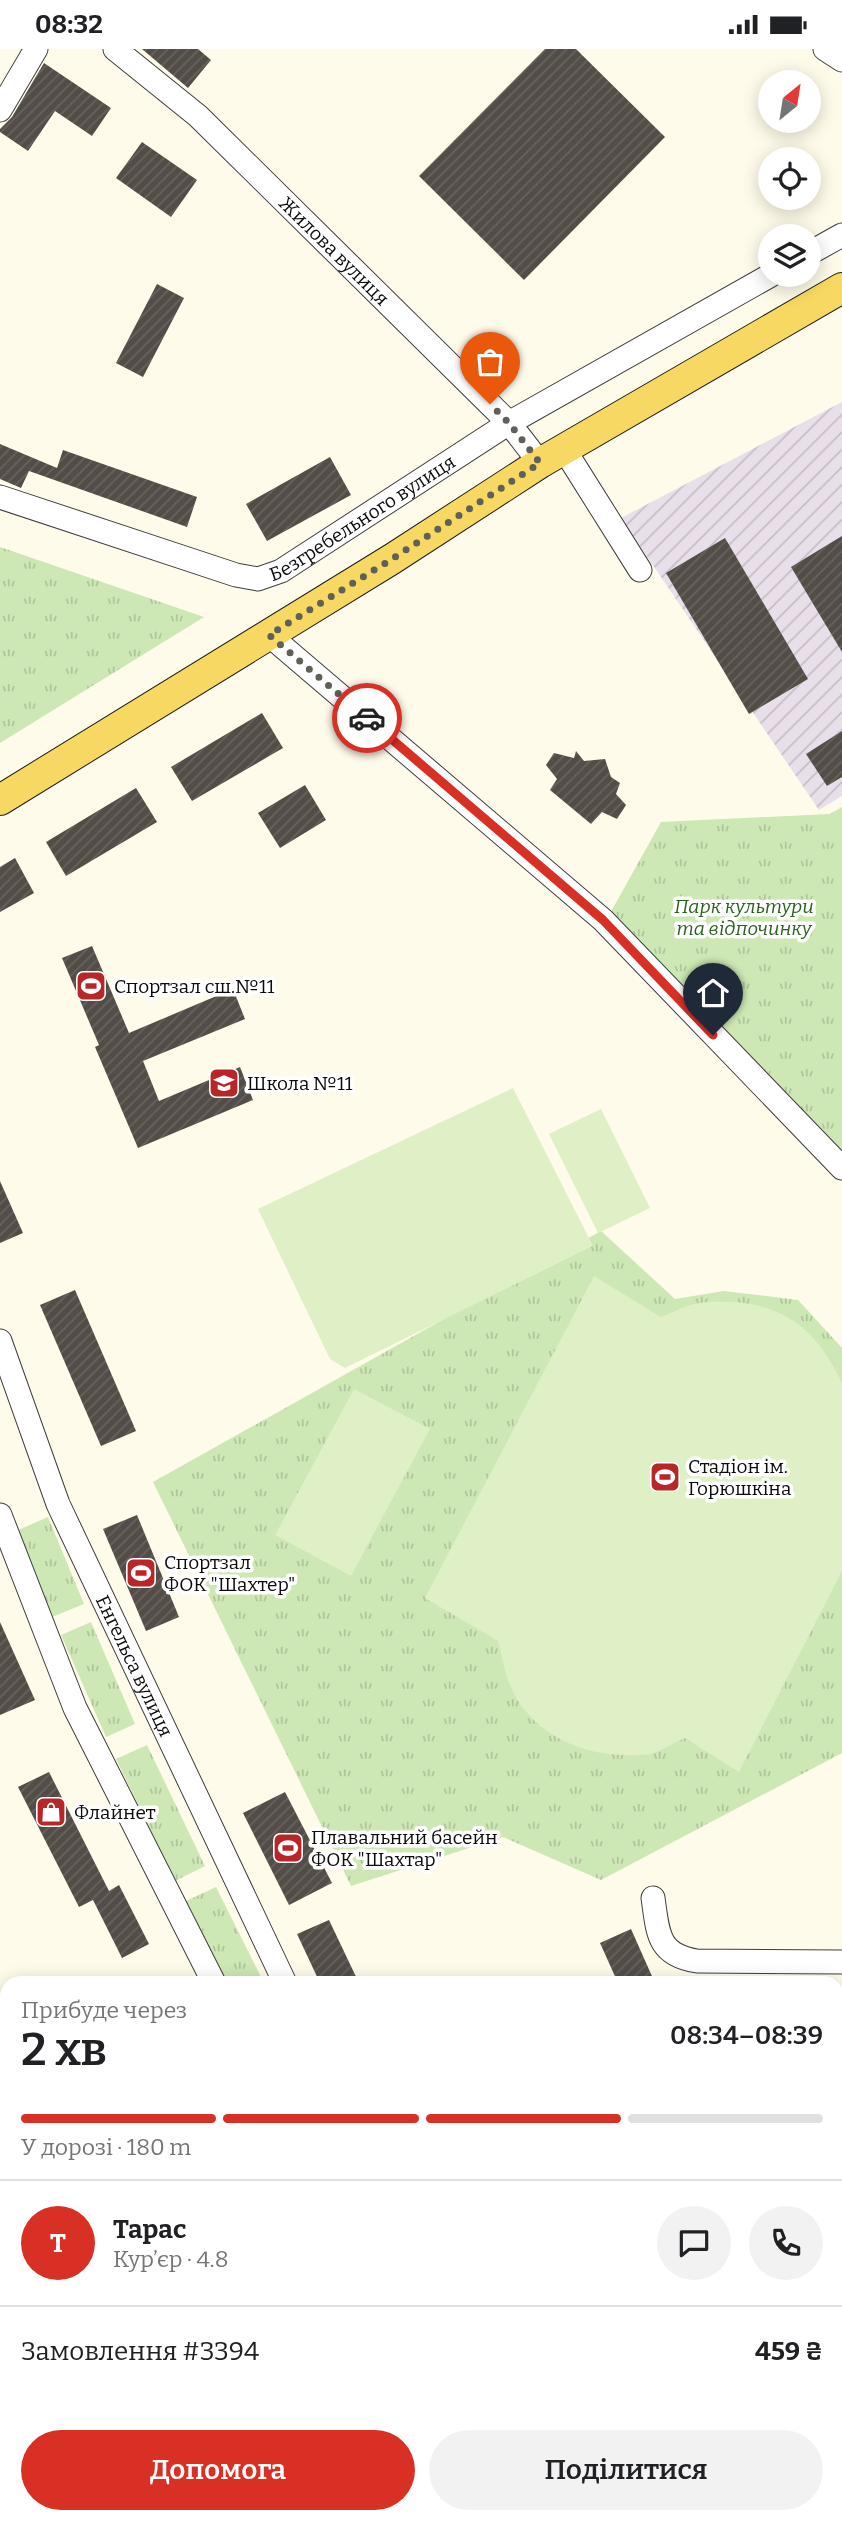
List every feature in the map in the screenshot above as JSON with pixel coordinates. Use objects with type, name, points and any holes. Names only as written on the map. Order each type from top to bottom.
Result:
[{"type":"main road","points":[[0,800],[392,559],[552,456],[842,288]]},
{"type":"street","points":[[0,110],[36,49]]},
{"type":"street","name":"Жилова вулиця","points":[[115,49],[198,116],[509,423],[552,456],[640,571]]},
{"type":"street","points":[[825,49],[842,60]]},
{"type":"street","points":[[821,247],[842,235]]},
{"type":"street","name":"Безгребельного вулиця","points":[[0,497],[236,575],[258,579],[281,571],[509,423],[758,282]]},
{"type":"street","points":[[269,635],[603,920],[842,1168]]},
{"type":"street","name":"Енгельса вулиця","points":[[0,1341],[58,1504],[282,1976]]},
{"type":"street","points":[[0,1515],[75,1708],[210,1976]]},
{"type":"street","points":[[653,1898],[659,1935],[668,1951],[681,1958],[697,1961],[842,1962]]},
{"type":"shaded area","points":[[842,402],[842,796],[819,810],[621,518]]},
{"type":"green space","points":[[0,547],[204,617],[0,743]]},
{"type":"green space","name":"Парк культури та відпочинку","points":[[842,807],[842,1161],[608,917],[661,822],[830,814]]},
{"type":"green space","points":[[513,1088],[593,1246],[345,1368],[330,1359],[258,1209]]},
{"type":"green space","points":[[601,1109],[650,1208],[598,1233],[549,1134]]},
{"type":"green space","points":[[601,1231],[675,1299],[724,1291],[798,1300],[842,1348],[842,1753],[601,1880],[503,1837],[351,1886],[153,1482]]},
{"type":"green space","name":"Стадіон ім. Горюшкіна","points":[[594,1276],[661,1317],[687,1306],[711,1302],[735,1302],[772,1310],[787,1317],[813,1337],[842,1383],[842,1571],[739,1772],[685,1738],[650,1754],[628,1755],[592,1751],[557,1737],[528,1715],[517,1700],[507,1678],[498,1641],[425,1598]]},
{"type":"green space","points":[[354,1389],[430,1429],[351,1576],[275,1535]]},
{"type":"green space","points":[[48,1517],[84,1604],[52,1617],[16,1531]]},
{"type":"green space","points":[[91,1622],[135,1724],[106,1737],[61,1635]]},
{"type":"green space","points":[[147,1745],[205,1866],[175,1881],[116,1759]]},
{"type":"green space","points":[[216,1887],[260,1976],[224,1976],[186,1901]]},
{"type":"building","points":[[142,49],[198,49],[211,60],[188,88]]},
{"type":"building","points":[[545,49],[576,49],[665,137],[524,280],[419,176]]},
{"type":"building","points":[[44,63],[111,108],[92,136],[55,111],[28,151],[0,132],[0,129],[12,117]]},
{"type":"building","points":[[142,142],[197,180],[171,217],[116,178]]},
{"type":"building","points":[[157,284],[184,298],[143,377],[116,363]]},
{"type":"building","points":[[0,444],[57,468],[63,450],[197,497],[187,527],[29,471],[21,488],[0,479]]},
{"type":"building","points":[[330,457],[351,495],[267,541],[246,504]]},
{"type":"building","points":[[842,536],[842,652],[791,567]]},
{"type":"building","points":[[725,538],[808,679],[749,714],[666,573]]},
{"type":"building","points":[[262,713],[283,748],[192,801],[171,767]]},
{"type":"building","points":[[842,731],[842,777],[827,786],[806,754]]},
{"type":"building","points":[[576,751],[584,761],[605,759],[611,777],[620,783],[616,794],[626,805],[617,819],[602,812],[591,824],[550,790],[557,779],[546,765],[554,753],[574,758]]},
{"type":"building","points":[[305,785],[326,820],[280,848],[258,813]]},
{"type":"building","points":[[136,788],[157,822],[66,876],[46,842]]},
{"type":"building","points":[[15,858],[34,893],[0,912],[0,867]]},
{"type":"building","name":"Школа №11","points":[[92,946],[129,1033],[233,989],[245,1019],[143,1061],[159,1101],[240,1067],[253,1100],[138,1148],[95,1047],[99,1045],[62,958]]},
{"type":"building","points":[[0,1181],[23,1233],[0,1243]]},
{"type":"building","points":[[75,1290],[136,1431],[101,1446],[40,1305]]},
{"type":"building","name":"Спортзал ФОК \"Шахтер\"","points":[[137,1515],[179,1617],[146,1631],[103,1529]]},
{"type":"building","points":[[0,1622],[35,1700],[0,1715]]},
{"type":"building","points":[[49,1772],[109,1891],[119,1885],[149,1944],[122,1958],[93,1900],[79,1907],[18,1787]]},
{"type":"building","name":"Плавальний басейн ФОК \"Шахтар\"","points":[[285,1792],[332,1883],[289,1905],[243,1813]]},
{"type":"building","points":[[329,1920],[356,1976],[317,1976],[297,1934]]},
{"type":"building","points":[[631,1929],[652,1976],[615,1976],[600,1943]]},
{"type":"way so far","points":[[367,718],[269,635],[540,463],[509,423],[490,404]]},
{"type":"place","name":"Спортзал сш.№11","points":[[91,986]]},
{"type":"place","name":"Школа №11","points":[[224,1083]]},
{"type":"place","name":"Стадіон ім. Горюшкіна","points":[[665,1477]]},
{"type":"place","name":"Спортзал ФОК \"Шахтер\"","points":[[141,1573]]},
{"type":"place","name":"Флайнет","points":[[51,1812]]},
{"type":"place","name":"Плавальний басейн ФОК \"Шахтар\"","points":[[288,1848]]},
{"type":"route","points":[[367,718],[603,920],[713,1035]]}]
